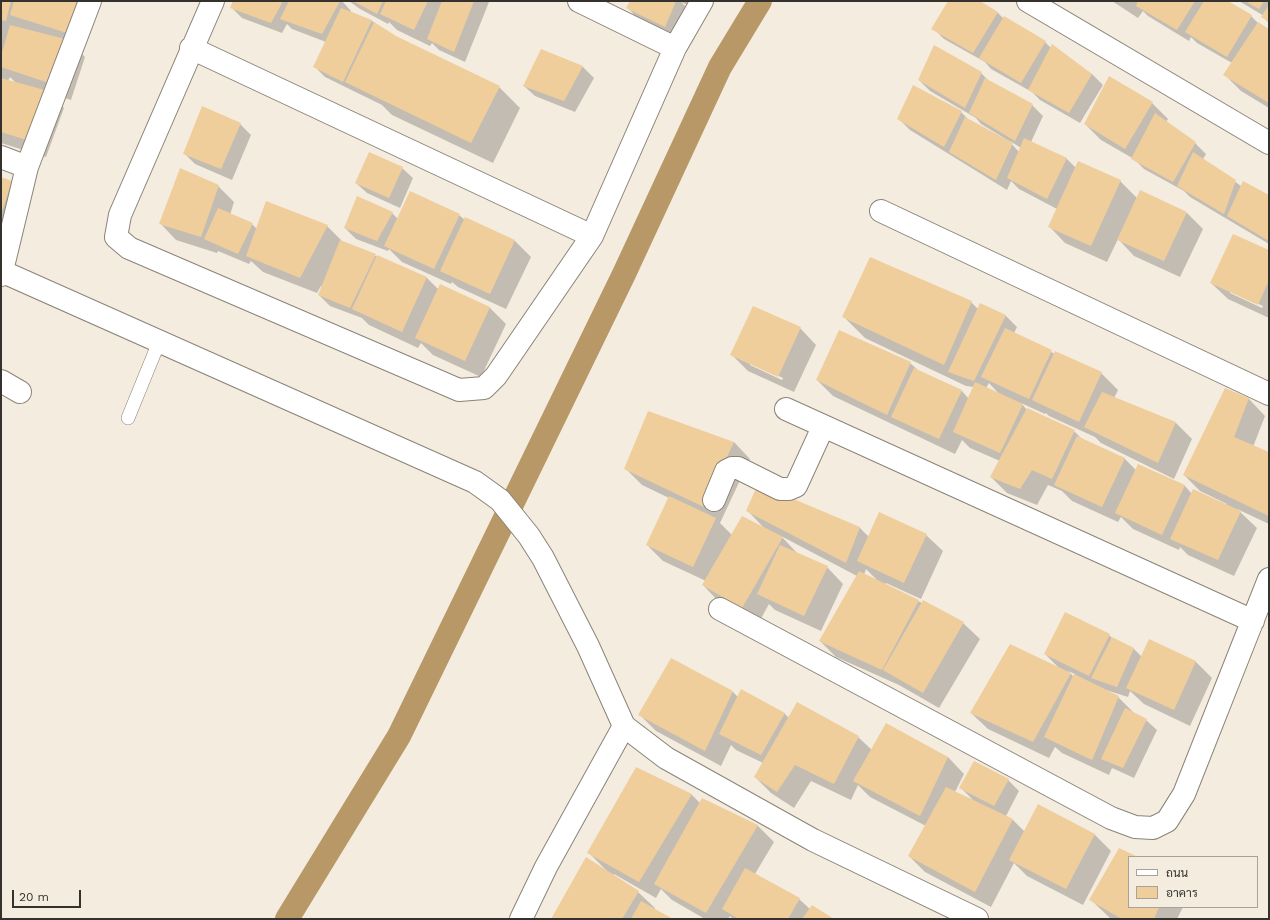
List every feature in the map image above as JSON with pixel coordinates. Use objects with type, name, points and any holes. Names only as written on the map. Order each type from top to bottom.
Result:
[{"type":"street","points":[[90,1],[28,168],[2,272],[475,482],[500,500],[529,536],[543,558],[588,646],[624,726],[666,758],[813,840],[977,919]]},
{"type":"street","points":[[213,1],[191,48],[120,215],[116,237],[129,248],[459,390],[484,388],[496,376],[592,236],[675,48],[702,1]]},
{"type":"street","points":[[579,1],[675,48]]},
{"type":"street","points":[[1028,1],[1269,143]]},
{"type":"street","points":[[191,48],[592,236]]},
{"type":"street","points":[[1,158],[28,168]]},
{"type":"street","points":[[881,211],[1269,394]]},
{"type":"street","points":[[1,382],[20,392]]},
{"type":"street","points":[[786,410],[1253,621]]},
{"type":"street","points":[[714,500],[726,471],[732,468],[738,468],[780,489],[789,489],[796,486],[823,427]]},
{"type":"street","points":[[720,609],[1111,818],[1135,827],[1154,828],[1167,821],[1184,794],[1269,580]]},
{"type":"street","points":[[521,919],[546,867],[624,726]]},
{"type":"lane","points":[[128,418],[159,342]]},
{"type":"building","points":[[1,1],[11,1],[6,21],[1,20]]},
{"type":"building","points":[[14,1],[77,1],[67,33],[10,15]]},
{"type":"building","points":[[233,1],[283,1],[271,23],[230,8]]},
{"type":"building","points":[[289,1],[340,1],[322,34],[280,19]]},
{"type":"building","points":[[353,1],[383,1],[377,14]]},
{"type":"building","points":[[386,1],[428,1],[414,30],[380,14]]},
{"type":"building","points":[[442,1],[474,1],[454,52],[427,39]]},
{"type":"building","points":[[630,1],[676,1],[665,27],[626,8]]},
{"type":"building","points":[[948,1],[980,1],[998,12],[973,53],[931,29]]},
{"type":"building","points":[[1138,1],[1195,1],[1177,30],[1136,6]]},
{"type":"building","points":[[1204,1],[1228,1],[1252,15],[1227,57],[1185,32]]},
{"type":"building","points":[[1245,1],[1264,1],[1259,9]]},
{"type":"building","points":[[1269,5],[1269,22],[1261,17]]},
{"type":"building","points":[[341,8],[372,20],[343,82],[313,67]]},
{"type":"building","points":[[1004,16],[1046,41],[1021,83],[979,58]]},
{"type":"building","points":[[374,22],[396,36],[500,86],[471,143],[345,82]]},
{"type":"building","points":[[1258,22],[1269,29],[1269,103],[1223,75]]},
{"type":"building","points":[[10,25],[69,40],[55,85],[1,67],[1,56]]},
{"type":"building","points":[[1052,44],[1092,74],[1069,113],[1028,90]]},
{"type":"building","points":[[934,45],[982,72],[965,108],[918,80]]},
{"type":"building","points":[[541,49],[583,66],[564,101],[523,86]]},
{"type":"building","points":[[1109,76],[1153,102],[1125,149],[1084,124]]},
{"type":"building","points":[[1,78],[48,91],[30,141],[1,132]]},
{"type":"building","points":[[985,78],[1033,104],[1015,141],[969,113]]},
{"type":"building","points":[[913,85],[962,111],[944,147],[897,119]]},
{"type":"building","points":[[202,106],[241,123],[221,169],[183,154]]},
{"type":"building","points":[[1155,113],[1196,142],[1173,182],[1131,159]]},
{"type":"building","points":[[965,117],[1013,143],[996,180],[949,152]]},
{"type":"building","points":[[1024,138],[1067,158],[1047,199],[1007,178]]},
{"type":"building","points":[[369,152],[403,167],[389,198],[355,183]]},
{"type":"building","points":[[1193,152],[1236,180],[1224,214],[1177,186]]},
{"type":"building","points":[[1078,161],[1121,180],[1091,246],[1048,227]]},
{"type":"building","points":[[180,168],[219,185],[201,237],[159,224]]},
{"type":"building","points":[[1,177],[12,181],[1,214]]},
{"type":"building","points":[[1243,181],[1269,195],[1269,241],[1227,216]]},
{"type":"building","points":[[1140,190],[1187,212],[1164,261],[1117,240]]},
{"type":"building","points":[[410,191],[460,214],[434,269],[384,246]]},
{"type":"building","points":[[357,196],[393,212],[377,241],[344,228]]},
{"type":"building","points":[[266,201],[328,225],[300,278],[246,256]]},
{"type":"building","points":[[218,208],[253,223],[238,254],[204,239]]},
{"type":"building","points":[[465,217],[515,240],[490,294],[440,271]]},
{"type":"building","points":[[1233,234],[1269,250],[1269,280],[1258,305],[1210,283]]},
{"type":"building","points":[[340,240],[376,254],[350,308],[318,295]]},
{"type":"building","points":[[377,255],[427,277],[402,332],[352,309]]},
{"type":"building","points":[[870,257],[972,301],[944,365],[842,317]]},
{"type":"building","points":[[440,284],[490,307],[465,361],[415,338]]},
{"type":"building","points":[[980,303],[1006,315],[974,381],[948,372]]},
{"type":"building","points":[[753,306],[801,327],[778,377],[730,355]]},
{"type":"building","points":[[1005,328],[1052,350],[1029,399],[981,377]]},
{"type":"building","points":[[839,330],[911,362],[887,415],[816,380]]},
{"type":"building","points":[[1055,351],[1102,372],[1079,422],[1032,400]]},
{"type":"building","points":[[914,368],[962,390],[939,439],[891,417]]},
{"type":"building","points":[[975,382],[1023,404],[1000,453],[953,432]]},
{"type":"building","points":[[1225,388],[1249,398],[1234,437],[1269,452],[1269,516],[1183,475]]},
{"type":"building","points":[[1102,392],[1176,422],[1158,463],[1084,427]]},
{"type":"building","points":[[1027,408],[1075,430],[1052,479],[1032,470],[1020,489],[990,477]]},
{"type":"building","points":[[648,411],[734,442],[704,507],[624,469]]},
{"type":"building","points":[[1077,436],[1125,458],[1102,507],[1054,485]]},
{"type":"building","points":[[1138,464],[1185,485],[1162,535],[1115,513]]},
{"type":"building","points":[[758,484],[860,527],[846,563],[746,511]]},
{"type":"building","points":[[1193,489],[1241,511],[1218,560],[1170,539]]},
{"type":"building","points":[[669,496],[716,518],[693,567],[646,545]]},
{"type":"building","points":[[879,512],[927,534],[904,583],[857,561]]},
{"type":"building","points":[[742,516],[783,537],[742,608],[702,585]]},
{"type":"building","points":[[780,545],[828,566],[804,616],[757,594]]},
{"type":"building","points":[[859,571],[919,600],[882,670],[819,641]]},
{"type":"building","points":[[923,600],[964,622],[923,693],[883,670]]},
{"type":"building","points":[[1065,612],[1110,634],[1089,676],[1044,654]]},
{"type":"building","points":[[1112,637],[1134,648],[1117,687],[1091,678]]},
{"type":"building","points":[[1149,639],[1196,661],[1174,710],[1126,688]]},
{"type":"building","points":[[1010,644],[1071,673],[1033,742],[970,713]]},
{"type":"building","points":[[671,658],[733,691],[705,751],[638,715]]},
{"type":"building","points":[[1074,674],[1119,696],[1092,760],[1044,737]]},
{"type":"building","points":[[741,689],[785,713],[761,755],[719,734]]},
{"type":"building","points":[[797,702],[859,736],[834,784],[795,765],[777,792],[754,777]]},
{"type":"building","points":[[1125,708],[1147,719],[1123,768],[1101,759]]},
{"type":"building","points":[[886,723],[948,757],[920,816],[853,781]]},
{"type":"building","points":[[974,761],[1009,779],[994,806],[959,788]]},
{"type":"building","points":[[636,767],[692,794],[639,882],[587,853]]},
{"type":"building","points":[[946,787],[1013,819],[975,892],[908,856]]},
{"type":"building","points":[[702,798],[758,825],[706,913],[654,884]]},
{"type":"building","points":[[1038,804],[1095,834],[1066,889],[1009,860]]},
{"type":"building","points":[[1119,848],[1136,856],[1128,856],[1128,908],[1159,908],[1154,919],[1122,919],[1089,900]]},
{"type":"building","points":[[586,857],[639,891],[622,919],[551,919]]},
{"type":"building","points":[[745,868],[800,898],[788,919],[739,919],[722,909]]},
{"type":"building","points":[[641,901],[673,919],[631,919]]},
{"type":"building","points":[[812,905],[834,919],[802,919]]},
{"type":"waterway","points":[[287,919],[399,736],[624,274],[720,67],[760,1]]}]
